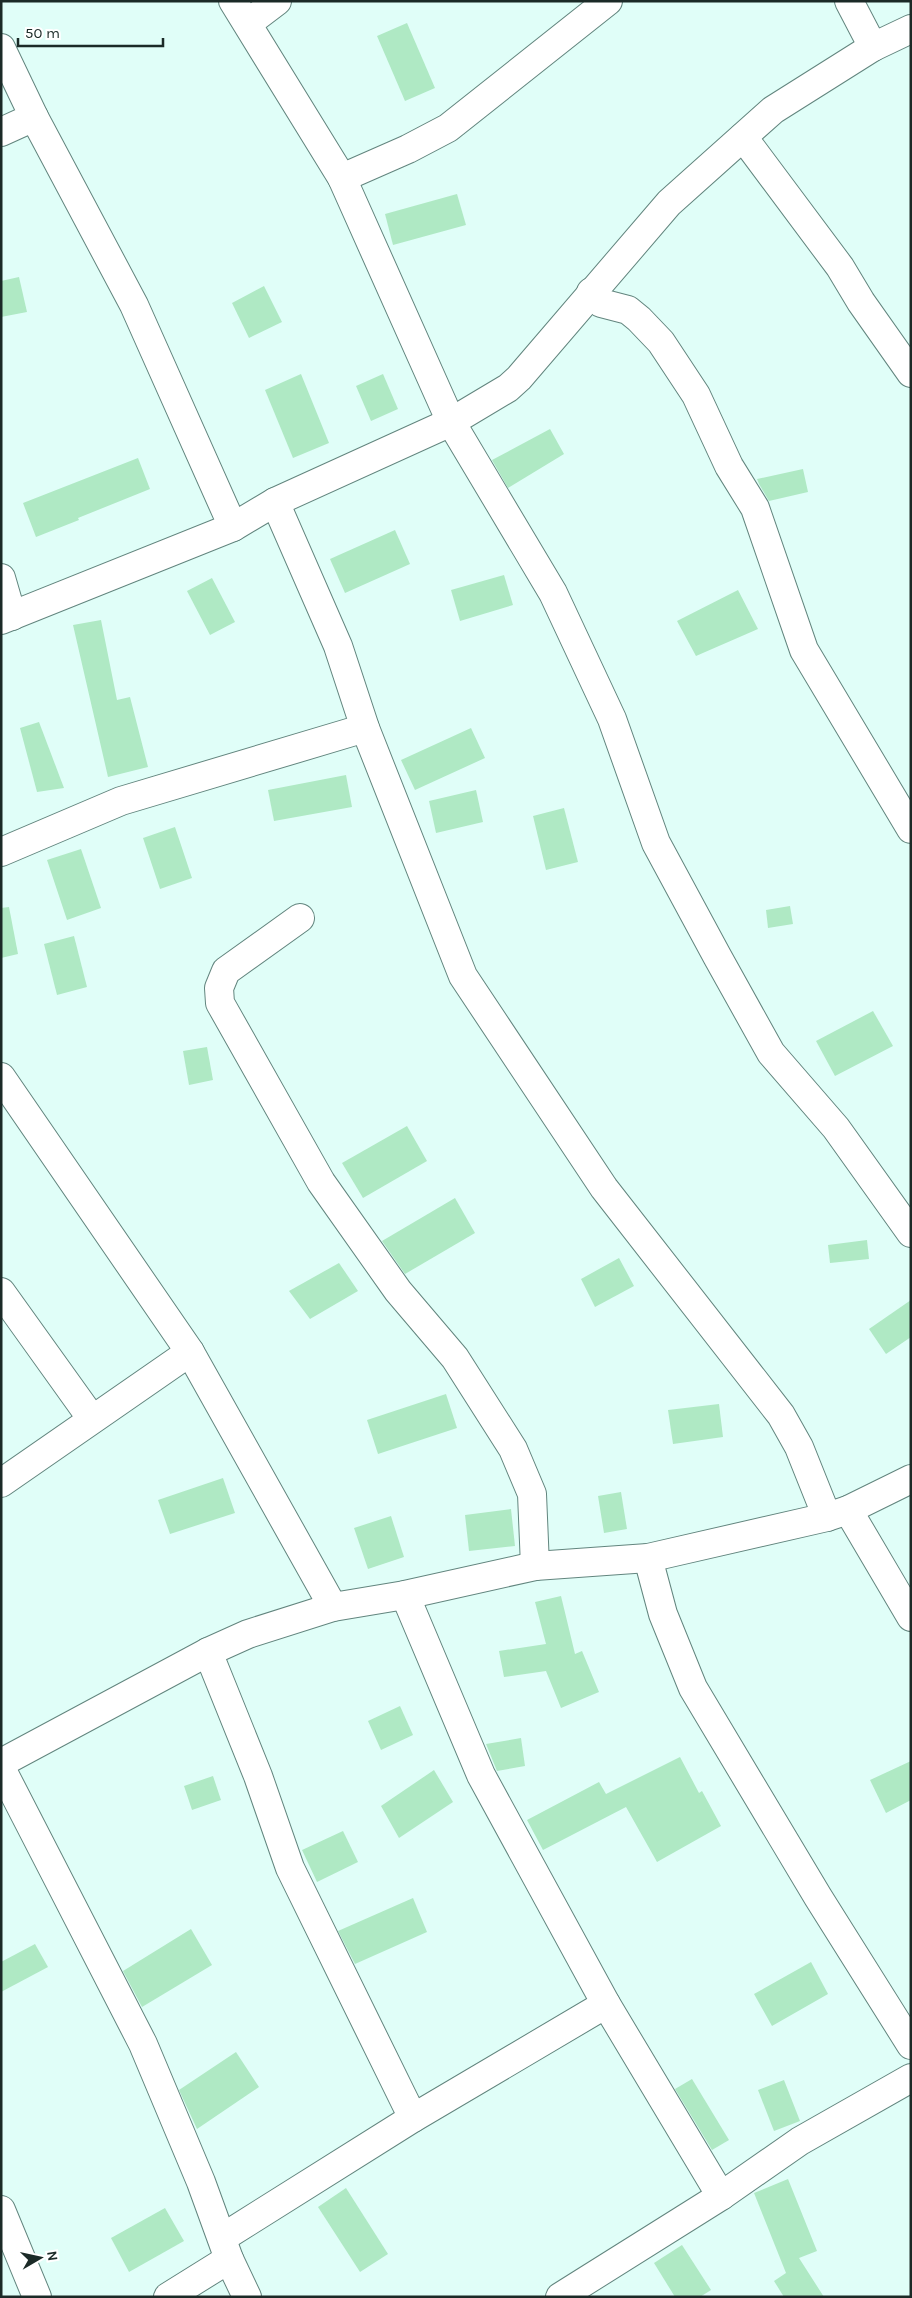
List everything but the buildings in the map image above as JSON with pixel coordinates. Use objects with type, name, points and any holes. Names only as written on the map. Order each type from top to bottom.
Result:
[{"type":"street","points":[[233,1],[342,178],[451,422],[553,593],[612,719],[656,842],[771,1053],[836,1128],[911,1233]]},
{"type":"street","points":[[248,23],[277,1]]},
{"type":"street","points":[[342,178],[408,149],[448,128],[608,1]]},
{"type":"street","points":[[849,1],[873,47]]},
{"type":"street","points":[[1,578],[7,618],[232,527],[275,502],[451,422],[508,388],[519,378],[669,202],[773,110],[873,47],[911,30]]},
{"type":"street","points":[[1,48],[34,117],[134,305],[232,527]]},
{"type":"street","points":[[1,132],[34,117]]},
{"type":"street","points":[[743,137],[840,267],[861,302],[911,373]]},
{"type":"street","points":[[591,292],[602,303],[628,310],[639,319],[661,342],[696,395],[730,466],[755,508],[804,650],[911,830]]},
{"type":"street","points":[[275,502],[338,646],[365,728],[463,976],[604,1188],[781,1415],[838,1514],[911,1617]]},
{"type":"street","points":[[1,852],[120,801],[365,728]]},
{"type":"street","points":[[300,918],[226,971],[219,988],[220,1003],[321,1182],[398,1291],[455,1358],[513,1449],[532,1494],[535,1566]]},
{"type":"street","points":[[1,1076],[190,1352],[333,1608]]},
{"type":"street","points":[[1,1292],[92,1419]]},
{"type":"street","points":[[1,1483],[190,1352]]},
{"type":"street","points":[[1,1763],[208,1652],[248,1634],[333,1608],[405,1595],[535,1566],[648,1558],[838,1514],[911,1479]]},
{"type":"street","points":[[648,1558],[663,1614],[693,1688],[818,1897],[911,2045]]},
{"type":"street","points":[[405,1595],[481,1775],[606,2004],[721,2196]]},
{"type":"street","points":[[208,1652],[258,1776],[290,1868],[413,2118]]},
{"type":"street","points":[[1,1768],[143,2044],[247,2297]]},
{"type":"street","points":[[168,2297],[226,2248],[413,2118],[606,2004]]},
{"type":"street","points":[[560,2297],[721,2196],[800,2141],[911,2078]]},
{"type":"street","points":[[1,2210],[37,2297]]}]
